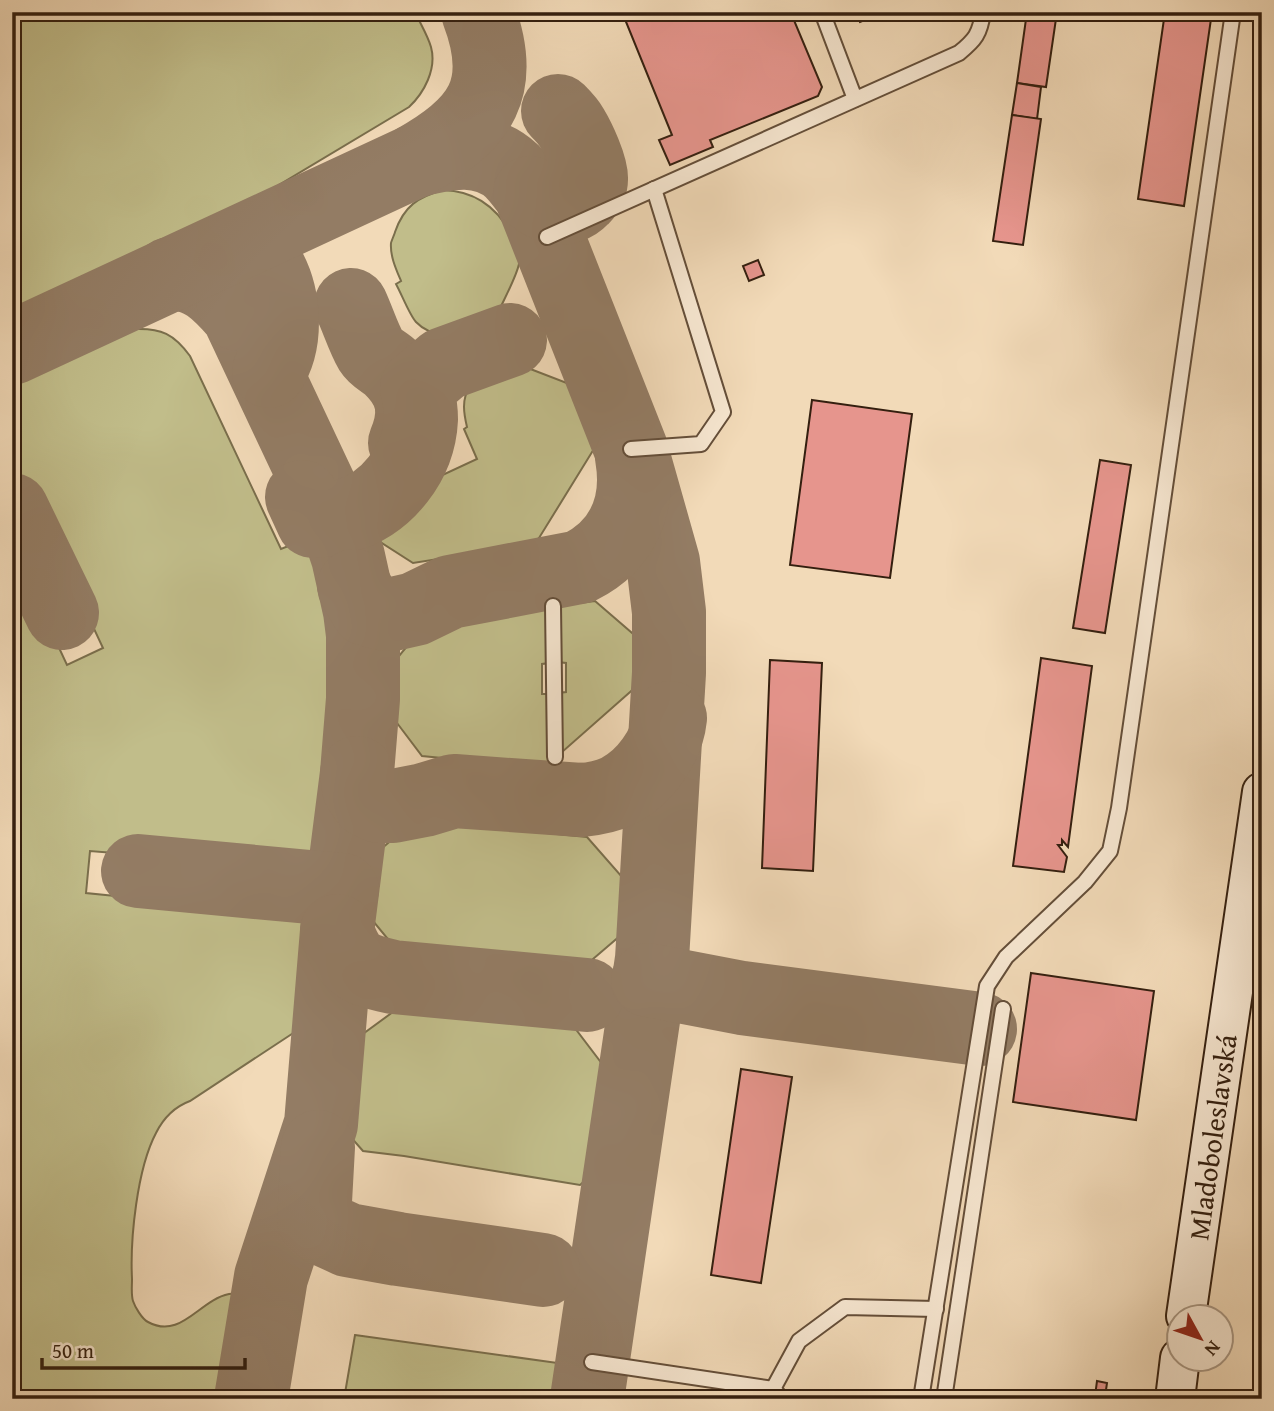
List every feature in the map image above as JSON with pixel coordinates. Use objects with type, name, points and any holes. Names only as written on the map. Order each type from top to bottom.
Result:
[{"type":"main road","name":"Mladoboleslavská","points":[[1188,1302],[1262,792]]},
{"type":"main road","points":[[1175,1399],[1178,1372]]},
{"type":"lane","points":[[822,12],[855,99]]},
{"type":"lane","points":[[547,237],[959,53],[974,41],[982,24],[983,12]]},
{"type":"lane","points":[[921,1399],[987,986],[1006,957],[1085,882],[1110,851],[1121,794],[1233,12]]},
{"type":"lane","points":[[631,449],[701,444],[723,412],[654,189]]},
{"type":"lane","points":[[553,607],[555,757]]},
{"type":"lane","points":[[944,1399],[1003,1009]]},
{"type":"lane","points":[[593,1362],[778,1394],[799,1341],[845,1307],[936,1309]]},
{"type":"shaded area","points":[[12,12],[415,12],[430,43],[431,72],[420,95],[409,107],[257,198],[12,313]]},
{"type":"shaded area","points":[[443,190],[467,194],[495,212],[509,231],[520,258],[497,315],[467,329],[446,334],[425,329],[408,310],[396,284],[401,281],[391,248],[399,223],[408,209],[426,196]]},
{"type":"shaded area","points":[[135,329],[160,331],[184,348],[281,549],[306,539],[313,552],[332,637],[334,704],[321,864],[309,874],[139,860],[139,855],[90,851],[86,893],[135,898],[137,884],[306,898],[316,910],[307,1024],[170,1113],[159,1127],[149,1148],[140,1184],[132,1244],[132,1299],[143,1318],[160,1326],[170,1326],[180,1323],[218,1298],[245,1294],[230,1399],[12,1399],[12,537],[50,618],[46,620],[67,665],[103,648],[82,603],[72,608],[12,482],[12,384]]},
{"type":"shaded area","points":[[520,365],[572,385],[597,444],[539,538],[533,544],[413,563],[371,536],[363,512],[477,459],[464,429],[467,427],[465,396],[470,387]]},
{"type":"shaded area","points":[[595,601],[639,639],[638,685],[561,753],[558,693],[566,692],[566,663],[557,662],[555,606]]},
{"type":"shaded area","points":[[549,607],[550,663],[542,664],[542,694],[551,694],[551,761],[544,768],[422,756],[394,719],[394,662],[422,628]]},
{"type":"shaded area","points":[[415,820],[587,837],[630,886],[628,929],[579,971],[401,955],[368,915],[374,855]]},
{"type":"shaded area","points":[[397,1009],[571,1023],[609,1073],[593,1169],[587,1179],[580,1185],[363,1151],[348,1134],[356,1039]]},
{"type":"shaded area","points":[[355,1335],[565,1364],[560,1399],[344,1399]]},
{"type":"building","points":[[622,12],[793,12],[793,18],[822,87],[818,96],[710,140],[713,147],[670,165],[659,140],[672,135]]},
{"type":"building","points":[[856,12],[885,12],[860,22]]},
{"type":"building","points":[[1027,12],[1057,12],[1046,87],[1017,83]]},
{"type":"building","points":[[1165,12],[1212,12],[1184,206],[1138,199]]},
{"type":"building","points":[[1017,83],[1041,87],[1037,119],[1012,115]]},
{"type":"building","points":[[1012,115],[1041,119],[1023,245],[993,241]]},
{"type":"building","points":[[758,260],[764,275],[749,281],[743,266]]},
{"type":"building","points":[[812,400],[912,414],[890,578],[790,565]]},
{"type":"building","points":[[1100,460],[1131,465],[1105,633],[1073,628]]},
{"type":"building","points":[[1041,658],[1092,666],[1068,847],[1062,840],[1062,845],[1058,845],[1067,857],[1064,872],[1013,866]]},
{"type":"building","points":[[770,660],[822,663],[813,871],[762,868]]},
{"type":"building","points":[[1031,973],[1154,991],[1136,1120],[1013,1102]]},
{"type":"building","points":[[741,1069],[792,1077],[761,1283],[711,1275]]},
{"type":"building","points":[[1097,1381],[1107,1383],[1105,1397],[1095,1396]]},
{"type":"taxiway","points":[[12,348],[415,161],[438,147],[472,118],[488,83],[490,62],[478,12]]},
{"type":"taxiway","points":[[530,193],[548,205],[562,208],[576,203],[584,196],[591,182],[589,167],[578,138],[558,111]]},
{"type":"taxiway","points":[[415,161],[453,153],[490,157],[512,171],[530,193],[631,449],[663,562],[669,612],[669,673],[652,959],[587,1399]]},
{"type":"taxiway","points":[[238,314],[228,275],[232,258],[246,240],[267,265],[281,304],[279,346],[269,371]]},
{"type":"taxiway","points":[[170,274],[181,274],[200,280],[238,314],[337,524],[348,557],[363,635],[363,699],[357,773],[337,931],[321,1124],[271,1277],[251,1399]]},
{"type":"taxiway","points":[[351,305],[371,351],[399,377],[409,394],[412,413],[405,443]]},
{"type":"taxiway","points":[[302,497],[313,521],[341,517],[374,502],[398,480],[414,451],[421,419],[417,387],[444,364],[510,340]]},
{"type":"taxiway","points":[[354,586],[367,609],[393,614],[415,609],[450,592],[580,567],[608,547],[626,521],[633,491],[632,457]]},
{"type":"taxiway","points":[[12,510],[62,613]]},
{"type":"taxiway","points":[[357,773],[359,788],[367,800],[379,806],[424,800],[454,791],[581,800],[595,798],[618,791],[645,770],[664,740],[670,718]]},
{"type":"taxiway","points":[[138,871],[342,890]]},
{"type":"taxiway","points":[[337,931],[346,952],[356,964],[381,974],[587,995]]},
{"type":"taxiway","points":[[648,980],[742,998],[980,1029]]},
{"type":"taxiway","points":[[318,1147],[314,1220],[324,1229],[348,1240],[543,1270]]}]
